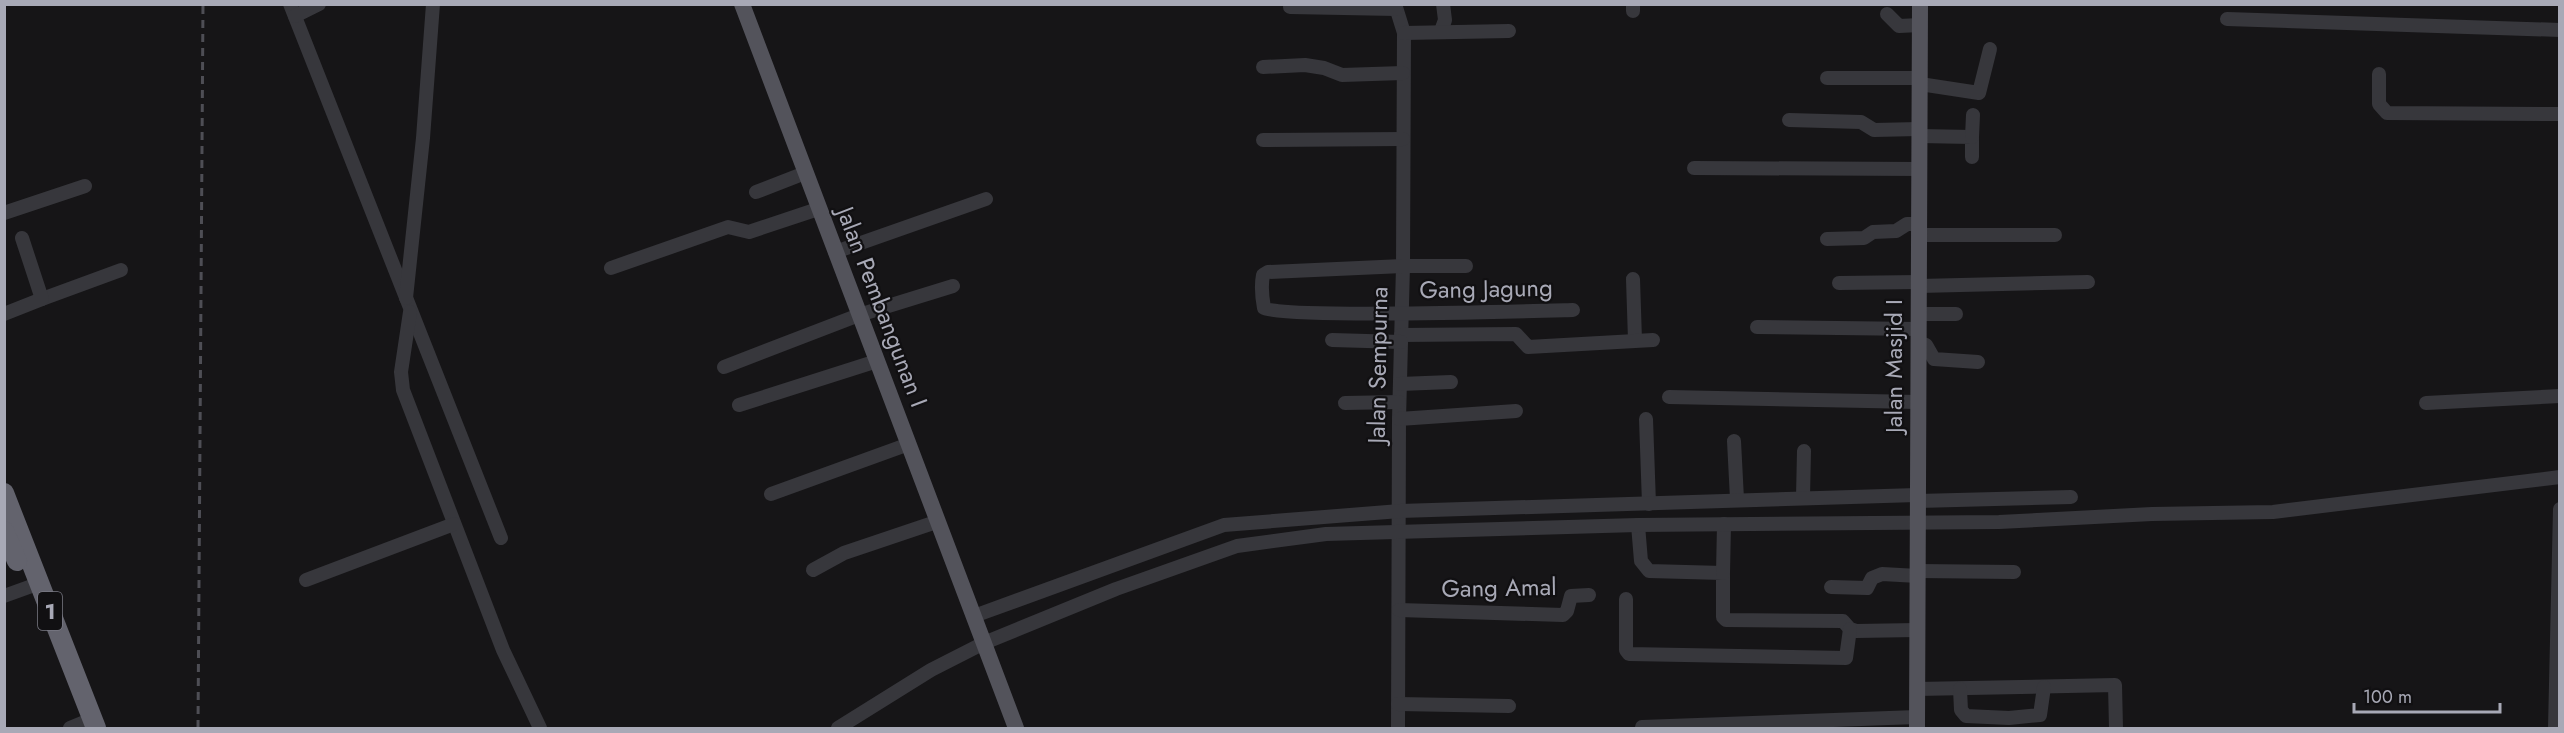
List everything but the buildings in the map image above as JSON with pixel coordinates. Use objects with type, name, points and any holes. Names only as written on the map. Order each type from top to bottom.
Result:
[{"type":"highway","name":"1","points":[[5,496],[84,726]]},
{"type":"highway","name":"1","points":[[4,531],[34,585]]},
{"type":"main road","name":"Jalan Pembangunan I","points":[[741,4],[1016,729]]},
{"type":"main road","name":"Jalan Masjid I","points":[[1917,723],[1920,4]]},
{"type":"street","points":[[319,4],[292,10],[501,538]]},
{"type":"street","points":[[433,4],[401,372],[403,390],[503,650],[537,728]]},
{"type":"street","points":[[1441,31],[1444,20],[1443,4]]},
{"type":"street","points":[[1290,7],[1396,7]]},
{"type":"street","name":"Jalan Sempurna","points":[[1396,7],[1404,33],[1403,266],[1399,402],[1398,729]]},
{"type":"street","points":[[1887,14],[1899,26],[1920,26]]},
{"type":"street","points":[[2227,19],[2559,30]]},
{"type":"street","points":[[1404,33],[1509,31]]},
{"type":"street","points":[[1827,78],[1920,81],[1979,93],[1983,86],[1990,49]]},
{"type":"street","points":[[1263,68],[1305,65],[1324,68],[1342,75],[1403,73]]},
{"type":"street","points":[[2379,74],[2379,104],[2387,114],[2559,114]]},
{"type":"street","points":[[1972,157],[1973,116]]},
{"type":"street","points":[[1789,120],[1861,122],[1874,130],[1972,137]]},
{"type":"street","points":[[1263,140],[1403,139]]},
{"type":"street","points":[[1694,168],[1920,169]]},
{"type":"street","points":[[756,192],[805,173]]},
{"type":"street","points":[[4,213],[85,186]]},
{"type":"street","points":[[835,252],[986,199]]},
{"type":"street","points":[[610,268],[728,227],[749,232],[818,209]]},
{"type":"street","points":[[1827,239],[1864,237],[1873,232],[1896,231],[1907,224],[1920,230],[2055,235]]},
{"type":"street","points":[[22,238],[42,299]]},
{"type":"street","points":[[1403,266],[1466,266]]},
{"type":"street","name":"Gang Jagung","points":[[1403,266],[1268,272],[1263,275],[1262,282],[1264,308],[1269,312],[1401,314],[1573,310]]},
{"type":"street","points":[[4,314],[121,270]]},
{"type":"street","points":[[1633,279],[1635,340]]},
{"type":"street","points":[[1839,283],[2088,282]]},
{"type":"street","points":[[724,367],[859,315],[953,286]]},
{"type":"street","points":[[1758,327],[1918,328],[1956,314]]},
{"type":"street","points":[[1918,328],[1934,359],[1978,362]]},
{"type":"street","points":[[1332,340],[1516,334],[1528,347],[1653,340]]},
{"type":"street","points":[[739,405],[877,361]]},
{"type":"street","points":[[1400,384],[1451,382]]},
{"type":"street","points":[[2426,403],[2559,396]]},
{"type":"street","points":[[1669,397],[1918,402]]},
{"type":"street","points":[[1345,403],[1399,402]]},
{"type":"street","points":[[1399,419],[1516,411]]},
{"type":"street","points":[[1646,419],[1648,504]]},
{"type":"street","points":[[1734,441],[1737,499]]},
{"type":"street","points":[[771,494],[909,444]]},
{"type":"street","points":[[1803,497],[1804,451]]},
{"type":"street","points":[[980,631],[1116,589],[1237,546],[1400,521],[1580,517],[1648,504],[1803,497],[1918,508],[2273,512],[2559,477]]},
{"type":"street","points":[[838,729],[931,670],[980,631],[1224,525],[1580,517],[1638,525],[1724,524],[2071,496]]},
{"type":"street","points":[[2555,729],[2559,509]]},
{"type":"street","points":[[813,570],[844,553],[936,522]]},
{"type":"street","points":[[306,580],[454,524]]},
{"type":"street","points":[[1724,524],[1723,617],[1726,620],[1844,621],[1850,629],[1856,631],[1917,630]]},
{"type":"street","points":[[1638,525],[1641,561],[1649,571],[1723,573]]},
{"type":"street","points":[[1831,587],[1867,588],[1872,578],[1882,574],[2014,572]]},
{"type":"street","points":[[4,597],[34,585]]},
{"type":"street","name":"Gang Amal","points":[[1399,610],[1563,615],[1567,611],[1571,596],[1588,595]]},
{"type":"street","points":[[1626,599],[1626,650],[1629,654],[1846,658],[1850,629]]},
{"type":"street","points":[[1917,689],[2115,685],[2116,729]]},
{"type":"street","points":[[1960,688],[1961,710],[1966,716],[2009,718],[2040,715],[2044,687]]},
{"type":"street","points":[[1398,704],[1509,705]]},
{"type":"street","points":[[1642,727],[1917,723]]},
{"type":"railway","points":[[198,728],[203,4]]}]
